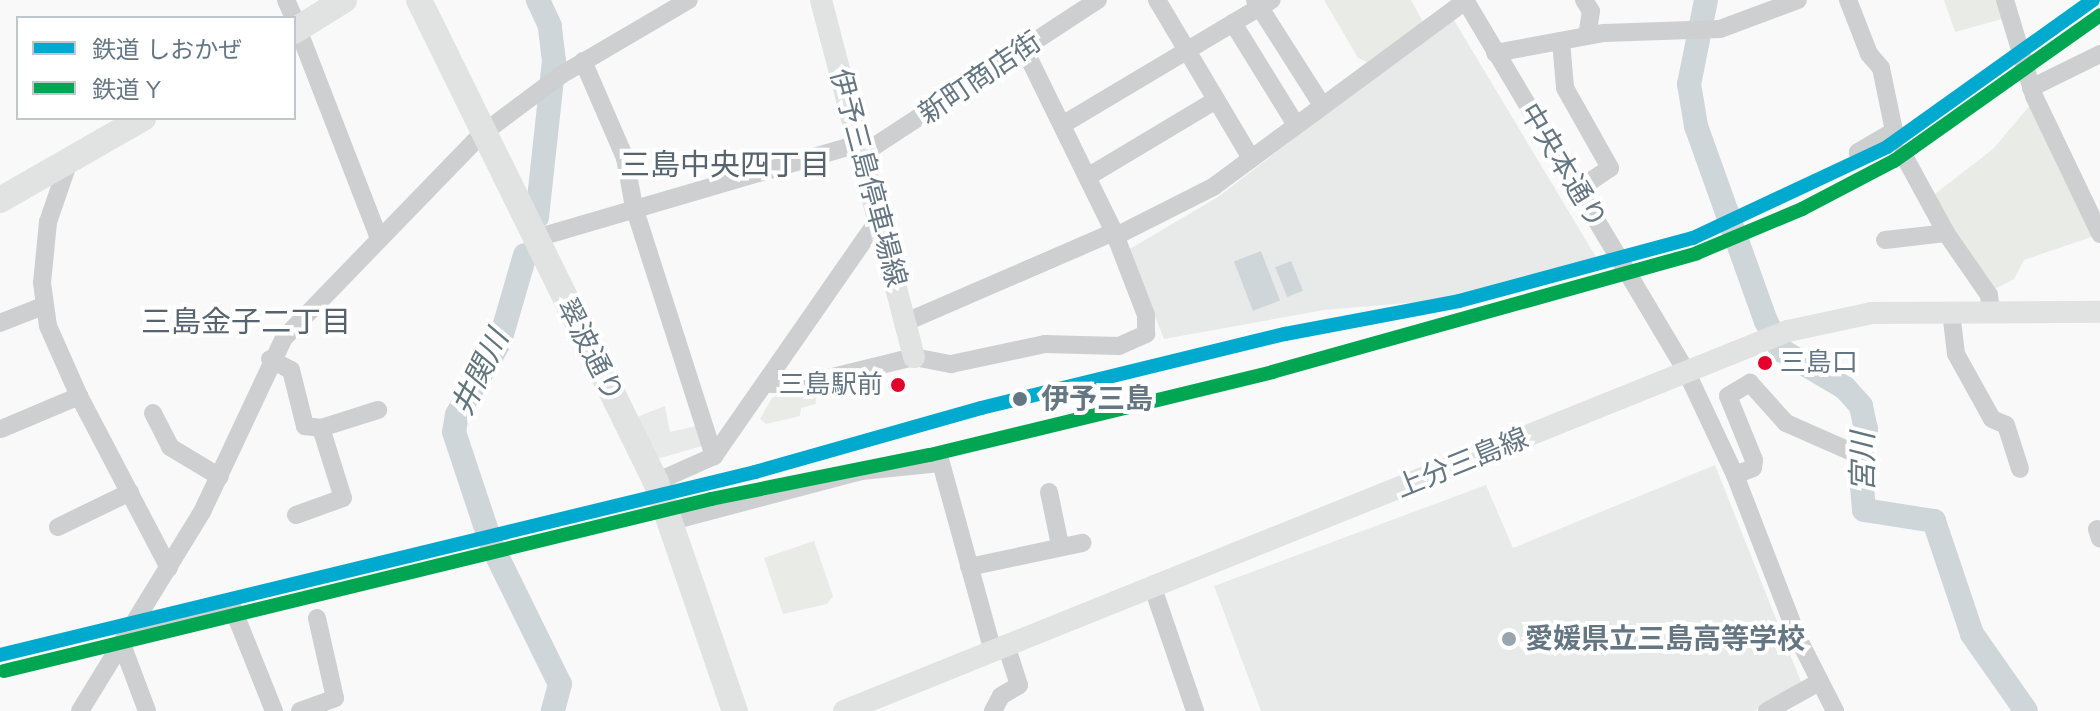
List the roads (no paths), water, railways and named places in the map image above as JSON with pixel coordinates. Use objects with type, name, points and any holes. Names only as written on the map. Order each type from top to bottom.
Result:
[{"type":"highway","points":[[296,24],[344,0]]},
{"type":"highway","name":"翠波通り","points":[[419,0],[533,239],[656,482],[672,521],[735,711]]},
{"type":"highway","points":[[0,200],[140,120]]},
{"type":"main road","name":"伊予三島停車場線","points":[[821,0],[914,357]]},
{"type":"main road","name":"上分三島線","points":[[856,709],[1778,335],[1872,313],[2100,312]]},
{"type":"street","points":[[80,711],[127,640],[220,477],[270,359],[378,236],[482,134],[561,75],[689,0]]},
{"type":"street","name":"新町商店街","points":[[533,239],[634,207],[860,150],[1098,0]]},
{"type":"street","points":[[1157,0],[1251,158]]},
{"type":"street","points":[[906,322],[1115,234],[1213,187],[1465,0]]},
{"type":"street","name":"中央本通り","points":[[1465,0],[1687,373],[1735,475],[1819,682],[1835,711]]},
{"type":"street","points":[[1584,0],[1591,11],[1587,36]]},
{"type":"street","points":[[1495,53],[1587,36],[1731,26],[1798,0]]},
{"type":"street","points":[[1848,0],[1869,54],[1881,68],[1894,131],[1858,152]]},
{"type":"street","points":[[2005,0],[2031,88],[2100,234]]},
{"type":"street","points":[[1062,125],[1233,23],[1262,2],[1322,105]]},
{"type":"street","points":[[1233,23],[1296,125]]},
{"type":"street","points":[[296,27],[378,236]]},
{"type":"street","points":[[1561,41],[1565,88],[1610,168],[1576,191]]},
{"type":"street","points":[[765,384],[804,384],[914,357],[951,364],[1045,344],[1119,346],[1146,334],[1146,315],[1115,234],[1024,48]]},
{"type":"street","points":[[2031,88],[2100,54]]},
{"type":"street","points":[[583,61],[625,158],[634,207],[714,456]]},
{"type":"street","points":[[1089,176],[1216,100]]},
{"type":"street","points":[[1903,154],[1946,233],[1989,295],[1991,312]]},
{"type":"street","points":[[69,161],[48,222],[43,306],[79,396],[169,568]]},
{"type":"street","points":[[656,482],[714,456],[880,217]]},
{"type":"street","points":[[1885,240],[1946,233]]},
{"type":"street","points":[[0,323],[43,306]]},
{"type":"street","points":[[1951,312],[1956,354],[1992,419],[2006,425],[2020,469]]},
{"type":"street","points":[[270,359],[291,370],[305,426],[321,428],[378,410]]},
{"type":"street","points":[[1735,475],[1753,468],[1754,460],[1728,396],[1750,383],[1786,423],[1852,452]]},
{"type":"street","points":[[1,429],[79,396]]},
{"type":"street","points":[[153,413],[170,447],[220,477]]},
{"type":"street","points":[[296,515],[343,498],[321,428]]},
{"type":"street","points":[[672,521],[861,471],[932,460],[941,463],[969,567],[1000,650],[1019,685],[1001,696],[993,711]]},
{"type":"street","points":[[58,527],[130,492]]},
{"type":"street","points":[[1049,492],[1060,545]]},
{"type":"street","points":[[969,567],[1060,545],[1082,543]]},
{"type":"street","points":[[1153,588],[1195,711]]},
{"type":"street","points":[[127,640],[233,609],[274,711]]},
{"type":"street","points":[[300,711],[335,698],[317,618]]},
{"type":"street","points":[[127,640],[147,711]]},
{"type":"street","points":[[1773,710],[1819,682]]},
{"type":"waterway","name":"井関川","points":[[537,217],[554,61],[550,26],[538,0]]},
{"type":"waterway","name":"宮川","points":[[1706,0],[1689,84],[1696,126],[1766,321],[1781,350],[1845,388],[1861,406],[1866,429],[1860,463],[1864,510],[1934,521],[1972,634],[2026,711]]},
{"type":"waterway","name":"井関川","points":[[525,255],[500,341],[457,415],[454,432],[492,546],[560,684],[553,711]]},
{"type":"rail line","name":"しおかぜ","points":[[0,655],[755,472],[981,408],[1285,334],[1459,301],[1693,238],[1887,147],[2093,0]]},
{"type":"rail line","name":"Y","points":[[4,671],[711,499],[930,455],[1272,372],[1697,253],[1802,209],[1894,161],[2100,15]]},
{"type":"place","name":"三島口","points":[[1765,363]]},
{"type":"place","name":"三島駅前","points":[[898,385]]},
{"type":"place","name":"伊予三島","points":[[1020,399]]},
{"type":"place","name":"愛媛県立三島高等学校","points":[[1509,639]]},
{"type":"district","name":"三島中央四丁目","points":[[725,166]]},
{"type":"district","name":"三島金子二丁目","points":[[246,323]]}]
